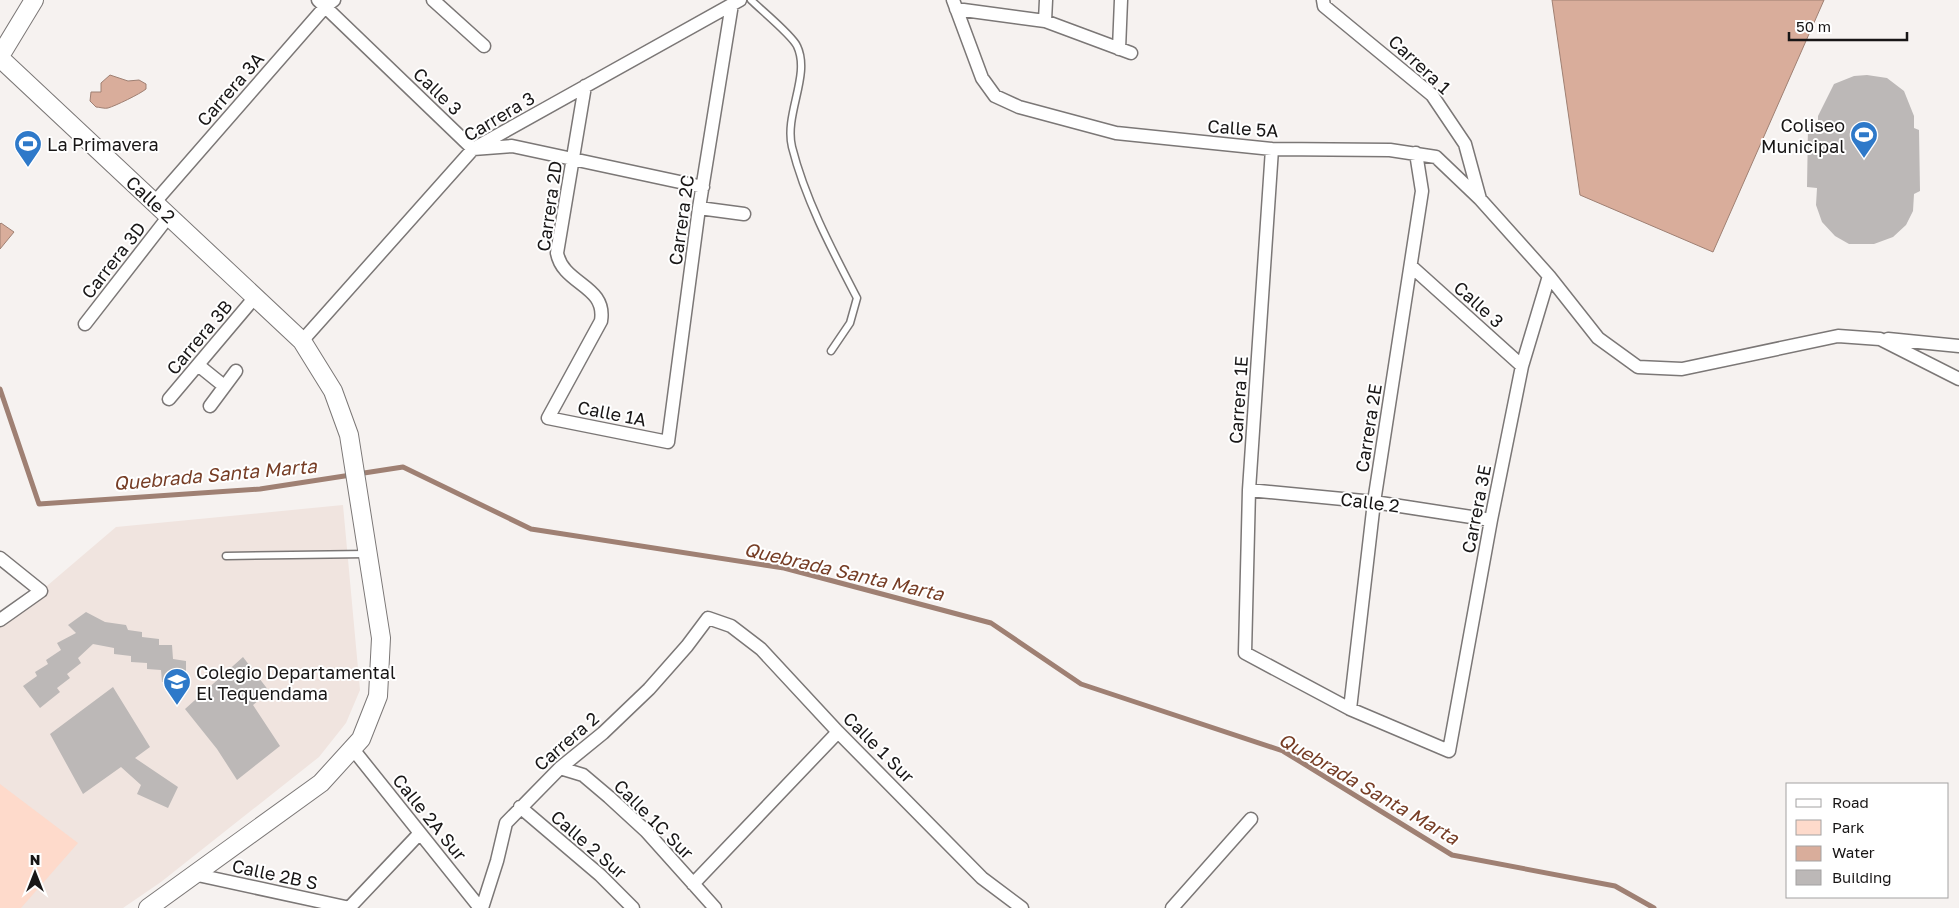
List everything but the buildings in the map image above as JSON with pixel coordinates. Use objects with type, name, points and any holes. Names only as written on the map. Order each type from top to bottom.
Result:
[{"type":"main road","points":[[0,57],[34,0]]},
{"type":"main road","name":"Calle 2","points":[[0,57],[302,341],[333,391],[349,435],[381,638],[378,696],[361,739],[321,783],[148,908]]},
{"type":"street","points":[[434,0],[484,46]]},
{"type":"street","points":[[1045,21],[1046,0]]},
{"type":"street","points":[[954,5],[1045,21],[1125,51],[1121,0]]},
{"type":"street","name":"Carrera 1","points":[[1323,0],[1324,6],[1334,15],[1370,42],[1432,95],[1465,144],[1480,199]]},
{"type":"street","name":"Calle 3","points":[[326,2],[473,149]]},
{"type":"street","name":"Carrera 3A","points":[[154,203],[326,2]]},
{"type":"street","name":"Carrera 3","points":[[302,341],[473,149],[736,2]]},
{"type":"street","name":"Carrera 2C","points":[[668,442],[699,208],[736,2]]},
{"type":"street","name":"Calle 5A","points":[[954,5],[982,78],[995,96],[1019,107],[1116,133],[1272,149],[1390,150],[1436,157],[1480,199],[1549,276],[1598,338],[1638,366],[1682,369],[1838,336],[1959,346]]},
{"type":"street","name":"Carrera 2D","points":[[548,418],[601,321],[603,311],[599,299],[567,272],[559,262],[557,252],[585,86]]},
{"type":"street","points":[[473,149],[512,146],[704,187]]},
{"type":"street","name":"Carrera 1E","points":[[1272,149],[1249,490],[1245,653],[1350,709]]},
{"type":"street","name":"Carrera 2E","points":[[1350,709],[1374,502],[1412,267],[1422,191],[1416,153]]},
{"type":"street","points":[[699,208],[744,214]]},
{"type":"street","name":"Carrera 3D","points":[[85,324],[169,216]]},
{"type":"street","name":"Calle 3","points":[[1412,267],[1522,366]]},
{"type":"street","name":"Carrera 3E","points":[[1350,709],[1449,751],[1491,520],[1522,366],[1549,276]]},
{"type":"street","name":"Carrera 3B","points":[[169,399],[255,297]]},
{"type":"street","points":[[1880,339],[1959,379]]},
{"type":"street","points":[[198,365],[224,386]]},
{"type":"street","points":[[210,406],[236,371]]},
{"type":"street","name":"Calle 1A","points":[[548,418],[668,442]]},
{"type":"street","name":"Calle 2","points":[[1249,490],[1374,502],[1491,520]]},
{"type":"street","points":[[0,558],[41,590],[0,620]]},
{"type":"street","name":"Calle 1 Sur","points":[[708,618],[731,626],[761,649],[838,732],[982,878],[1022,908]]},
{"type":"street","name":"Carrera 2","points":[[481,908],[497,861],[506,823],[560,768],[603,733],[649,689],[687,646],[708,618]]},
{"type":"street","points":[[693,884],[838,732]]},
{"type":"street","name":"Calle 2A Sur","points":[[352,748],[481,908]]},
{"type":"street","name":"Calle 1C Sur","points":[[560,768],[583,775],[609,797],[646,832],[715,908]]},
{"type":"street","name":"Calle 2 Sur","points":[[520,807],[600,875],[633,908]]},
{"type":"street","points":[[1172,908],[1251,819]]},
{"type":"street","points":[[349,908],[420,833]]},
{"type":"street","name":"Calle 2B S","points":[[193,874],[349,908]]},
{"type":"lane","points":[[751,0],[797,45],[801,65],[790,122],[792,146],[822,230],[857,298],[850,323],[831,351]]},
{"type":"lane","points":[[226,556],[368,554]]},
{"type":"shaded area","name":"Colegio Departamental El Tequendama","points":[[343,505],[360,690],[346,723],[319,757],[161,882],[123,908],[0,908],[0,620],[41,591],[116,527]]},
{"type":"green space","points":[[0,784],[78,843],[21,908],[0,908]]},
{"type":"water","points":[[1552,0],[1824,0],[1713,252],[1580,195]]},
{"type":"water","points":[[110,75],[128,81],[139,80],[146,84],[146,89],[111,107],[96,107],[90,101],[91,92],[101,92],[101,83]]},
{"type":"water","points":[[0,224],[14,232],[0,249]]},
{"type":"waterway","name":"Quebrada Santa Marta","points":[[0,389],[39,504],[260,489],[403,467],[531,529],[784,568],[991,623],[1081,684],[1283,751],[1452,855],[1615,886],[1654,908]]},
{"type":"place","name":"Coliseo Municipal","points":[[1864,159]]},
{"type":"place","name":"La Primavera","points":[[28,168]]},
{"type":"place","name":"Colegio Departamental El Tequendama","points":[[177,706]]}]
